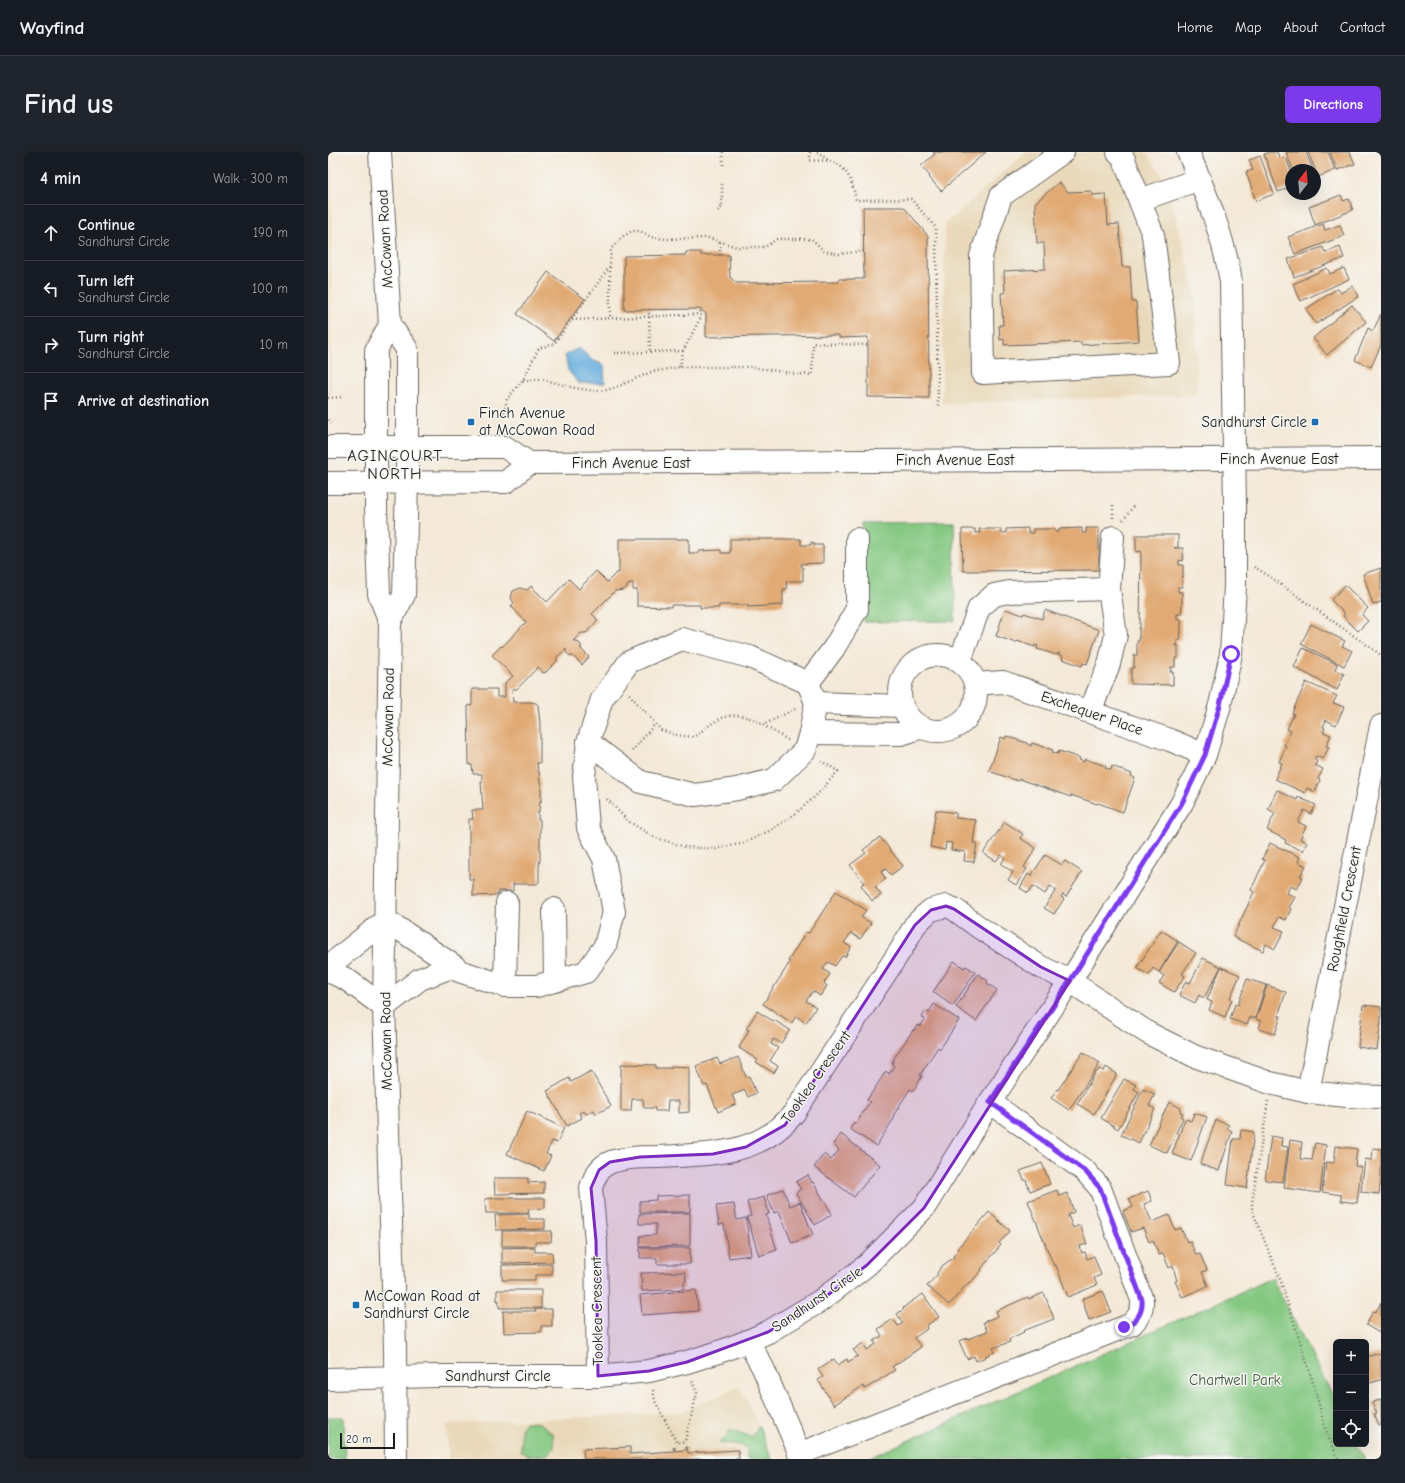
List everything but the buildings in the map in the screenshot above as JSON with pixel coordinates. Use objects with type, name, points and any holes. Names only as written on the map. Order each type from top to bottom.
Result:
[{"type":"street","name":"McCowan Road","points":[[380,152],[390,325],[407,349],[407,482],[404,595],[390,622]]},
{"type":"street","points":[[1063,152],[1001,196],[981,256],[983,373],[1169,363],[1153,235],[1123,157],[1118,152]]},
{"type":"street","name":"Sandhurst Circle","points":[[328,1379],[395,1377],[598,1376],[649,1372],[687,1362],[719,1352],[768,1332],[820,1300],[867,1265],[924,1208],[990,1102],[1070,981],[1182,803],[1205,755],[1220,705],[1231,654],[1235,556],[1231,282],[1227,258],[1200,179],[1188,152]]},
{"type":"street","points":[[1140,200],[1200,179]]},
{"type":"street","name":"McCowan Road","points":[[390,325],[376,350],[376,508],[379,594],[390,622],[384,1007],[396,1459]]},
{"type":"street","points":[[328,447],[505,447],[529,463],[506,482],[328,483]]},
{"type":"street","name":"Finch Avenue East","points":[[529,463],[1381,458]]},
{"type":"street","points":[[1090,712],[1109,664],[1116,635],[1109,589],[1113,537]]},
{"type":"street","points":[[808,683],[834,648],[857,609],[857,539]]},
{"type":"street","points":[[960,661],[979,608],[994,595],[1009,592],[1109,589]]},
{"type":"street","points":[[328,968],[386,920],[454,966],[459,971],[505,986],[537,986],[586,972],[605,946],[614,912],[604,859],[588,828],[584,776],[588,742],[602,699],[629,662],[682,639],[750,657],[808,683],[816,703],[805,750],[774,780],[737,789],[695,795],[641,782],[619,767],[588,742]]},
{"type":"street","points":[[941,655],[960,661],[971,674],[975,684],[976,697],[973,709],[966,720],[956,728],[944,732],[931,732],[919,728],[905,715],[901,706],[899,694],[901,681],[907,670],[916,661],[928,656],[941,655]]},
{"type":"street","name":"Exchequer Place","points":[[975,684],[1003,682],[1170,740],[1205,755]]},
{"type":"street","points":[[816,703],[901,706]]},
{"type":"street","name":"Roughfield Crescent","points":[[1308,1092],[1381,726]]},
{"type":"street","points":[[810,733],[902,734],[919,728]]},
{"type":"street","points":[[505,986],[507,903]]},
{"type":"street","name":"Tooklea Crescent","points":[[598,1376],[596,1241],[591,1188],[593,1180],[599,1170],[610,1162],[640,1157],[713,1154],[738,1149],[746,1147],[764,1138],[785,1125],[898,955],[915,925],[931,910],[946,906],[954,909],[980,928],[1041,967],[1070,981],[1154,1036],[1194,1056],[1270,1083],[1308,1092],[1347,1096],[1381,1097]]},
{"type":"street","points":[[554,909],[554,981]]},
{"type":"street","points":[[328,971],[346,979],[384,1007],[420,979],[454,966]]},
{"type":"street","points":[[748,1341],[763,1368],[801,1457],[1132,1324],[1139,1316],[1142,1300],[1100,1188],[1085,1171],[990,1102]]},
{"type":"path","points":[[723,152],[723,165]]},
{"type":"path","points":[[810,152],[810,160],[829,161],[839,164],[850,176],[854,187],[856,200],[911,199],[936,228],[938,406]]},
{"type":"path","points":[[818,152],[829,161]]},
{"type":"path","points":[[718,211],[722,207],[722,184]]},
{"type":"path","points":[[610,318],[611,249],[622,237],[632,231],[640,231],[651,237],[665,239],[708,238],[720,240],[737,247],[765,247],[777,239],[812,239],[824,251],[839,254],[864,251]]},
{"type":"path","points":[[720,240],[720,255]]},
{"type":"path","points":[[504,412],[507,399],[523,380],[539,348],[554,344],[610,266]]},
{"type":"path","points":[[649,309],[650,352]]},
{"type":"path","points":[[680,367],[683,351],[701,317],[700,309]]},
{"type":"path","points":[[572,320],[701,314]]},
{"type":"path","points":[[523,380],[541,379],[575,388],[595,391],[607,390],[651,372],[680,367],[752,367],[812,375],[813,343],[868,344]]},
{"type":"path","points":[[614,353],[683,351]]},
{"type":"path","points":[[328,398],[342,397]]},
{"type":"path","points":[[328,420],[331,423]]},
{"type":"path","points":[[1235,556],[1266,574],[1381,655]]},
{"type":"path","points":[[615,682],[625,690],[661,730],[676,735],[694,737],[717,720],[729,715],[746,716],[763,725]]},
{"type":"path","points":[[619,767],[655,724]]},
{"type":"path","points":[[1270,1083],[1252,1209],[1280,1279],[1312,1379],[1326,1431],[1338,1459]]},
{"type":"path","points":[[649,1372],[655,1401],[665,1422],[678,1443],[685,1441],[696,1393],[687,1362]]},
{"type":"highlighted area","points":[[946,906],[954,909],[1041,967],[1070,981],[924,1208],[867,1265],[820,1301],[768,1332],[687,1362],[649,1371],[598,1376],[596,1241],[591,1188],[599,1170],[610,1162],[640,1157],[713,1154],[746,1147],[785,1125],[915,925],[931,910]]},
{"type":"shaded area","points":[[328,152],[331,168],[331,396],[328,396]]},
{"type":"shaded area","points":[[1026,152],[1146,152],[1167,182],[1196,296],[1197,395],[942,403],[945,224]]},
{"type":"shaded area","points":[[739,1386],[759,1426],[772,1459],[448,1459],[447,1424],[681,1412]]},
{"type":"green space","points":[[954,522],[955,621],[864,622],[863,523]]},
{"type":"green space","name":"Chartwell Park","points":[[1272,1278],[1333,1396],[1333,1447],[1359,1447],[1365,1459],[867,1459]]},
{"type":"green space","points":[[328,1417],[343,1417],[345,1459],[328,1459]]},
{"type":"green space","points":[[525,1422],[539,1423],[553,1434],[554,1449],[548,1455],[528,1456],[521,1451],[521,1428]]},
{"type":"green space","points":[[759,1426],[772,1459],[747,1459],[747,1448],[741,1445],[719,1443],[727,1437],[730,1429],[752,1437]]},
{"type":"water","points":[[579,348],[592,360],[604,365],[605,383],[578,383],[568,370],[565,355]]},
{"type":"place","name":"Finch Avenue at McCowan Road","points":[[471,422]]},
{"type":"place","name":"Sandhurst Circle","points":[[1315,422]]},
{"type":"place","name":"McCowan Road at Sandhurst Circle","points":[[356,1305]]},
{"type":"district","name":"AGINCOURT NORTH","points":[[395,464]]},
{"type":"route","points":[[1124,1327],[1132,1324],[1139,1316],[1142,1300],[1100,1188],[1085,1171],[990,1102],[1070,981],[1182,803],[1205,755],[1220,705],[1231,654]]}]
